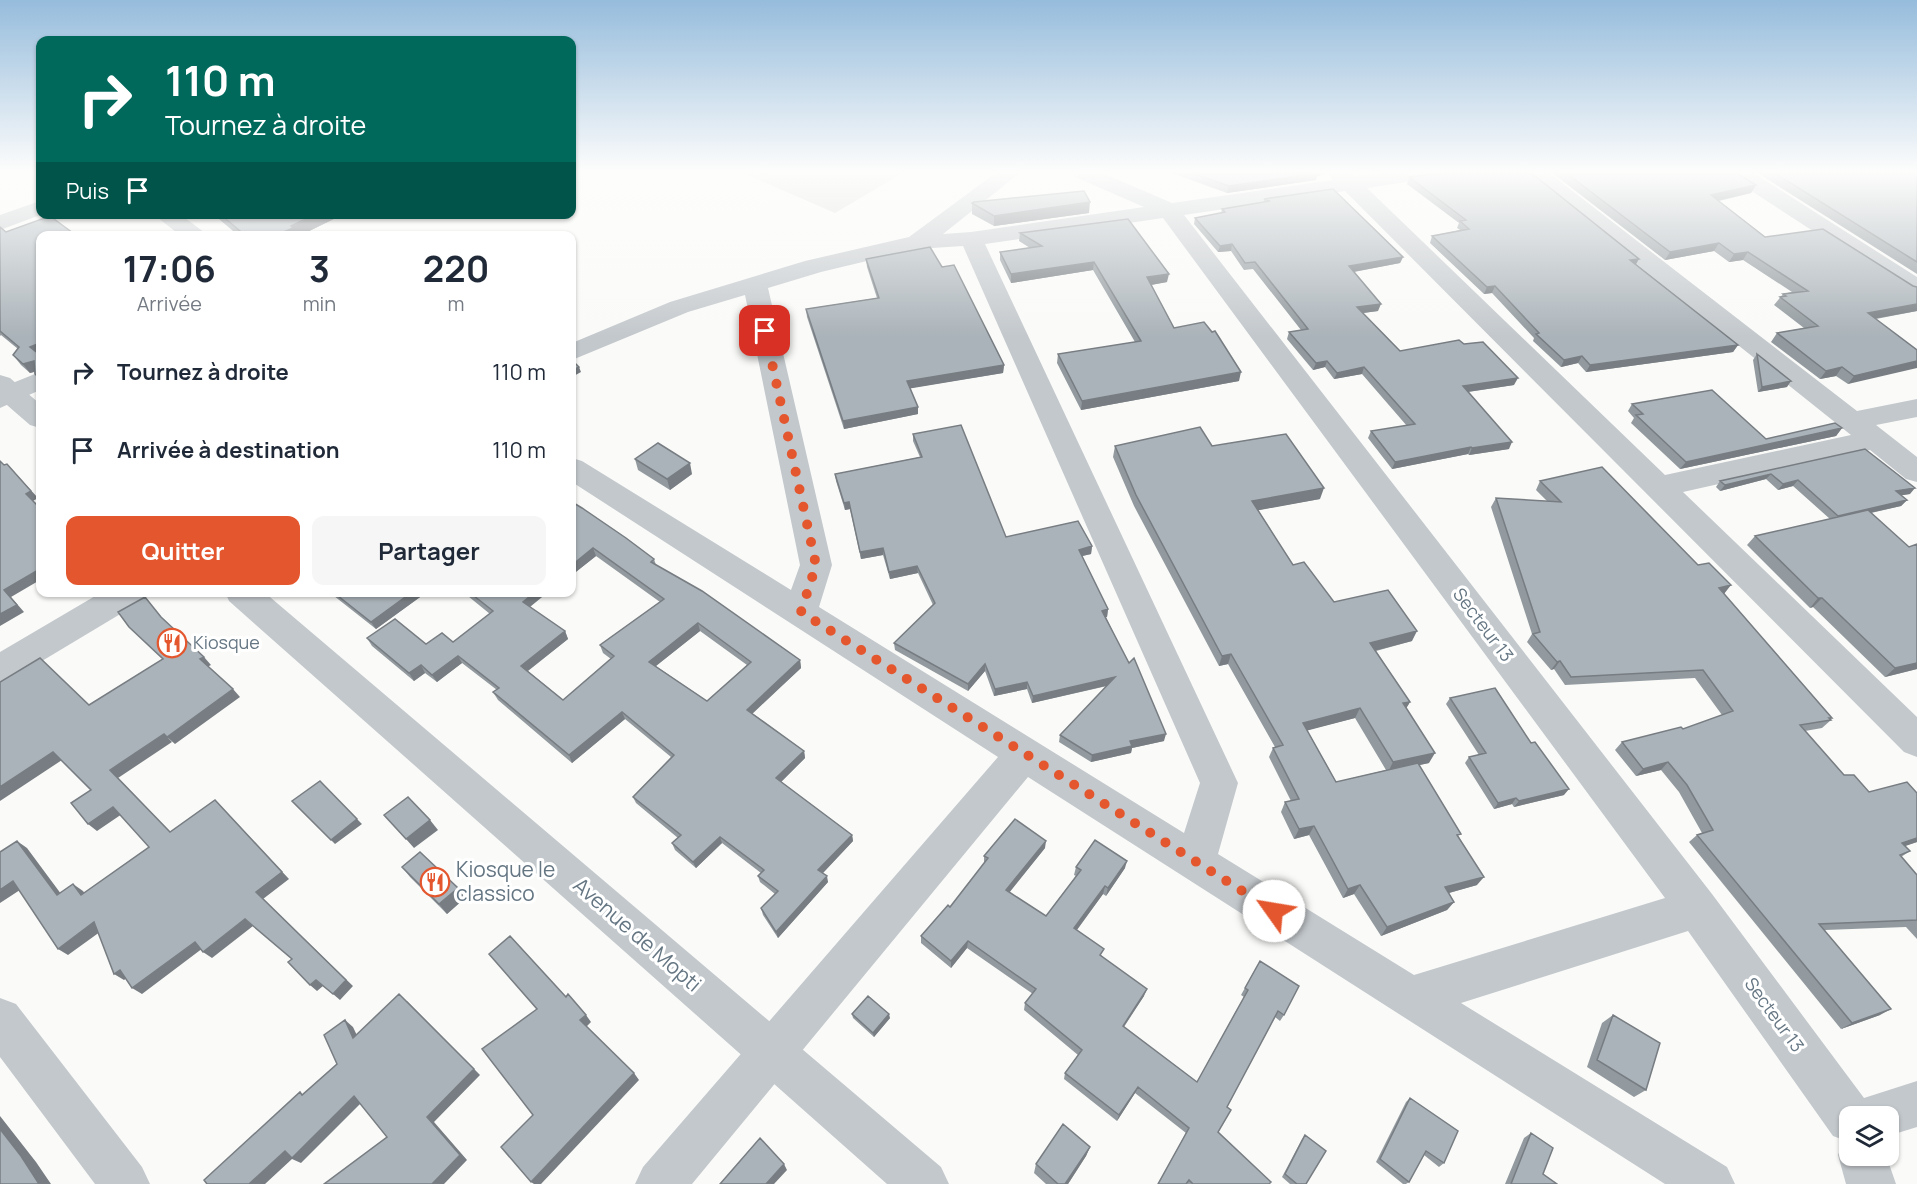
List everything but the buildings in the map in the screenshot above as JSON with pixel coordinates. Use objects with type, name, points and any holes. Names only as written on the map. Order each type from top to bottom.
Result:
[{"type":"street","points":[[917,242],[937,227]]},
{"type":"street","points":[[576,350],[679,307],[814,266],[917,242],[971,239],[1051,227]]},
{"type":"street","name":"Secteur 13","points":[[1182,227],[1697,908],[1841,1106]]},
{"type":"street","points":[[1394,227],[1917,741]]},
{"type":"street","points":[[1605,227],[1917,472]]},
{"type":"street","points":[[1823,227],[1917,288]]},
{"type":"street","points":[[971,239],[1219,783],[1195,862]]},
{"type":"street","points":[[755,284],[816,565],[801,612]]},
{"type":"street","points":[[4,392],[36,381]]},
{"type":"street","points":[[4,392],[36,416]]},
{"type":"street","points":[[1852,421],[1917,408]]},
{"type":"street","points":[[1659,487],[1875,439]]},
{"type":"street","points":[[576,471],[1710,1184]]},
{"type":"street","points":[[0,669],[122,597]]},
{"type":"street","name":"Avenue de Mopti","points":[[247,597],[924,1184]]},
{"type":"street","points":[[660,1184],[1025,753]]},
{"type":"street","points":[[1413,997],[1697,908]]},
{"type":"street","points":[[0,1020],[125,1184]]},
{"type":"street","points":[[1899,1109],[1917,1104]]},
{"type":"street","points":[[1865,1166],[1871,1184]]},
{"type":"place","name":"Kiosque","points":[[172,643]]},
{"type":"place","name":"Kiosque le classico","points":[[435,882]]},
{"type":"route","points":[[765,331],[816,565],[801,612],[1274,911]]}]
